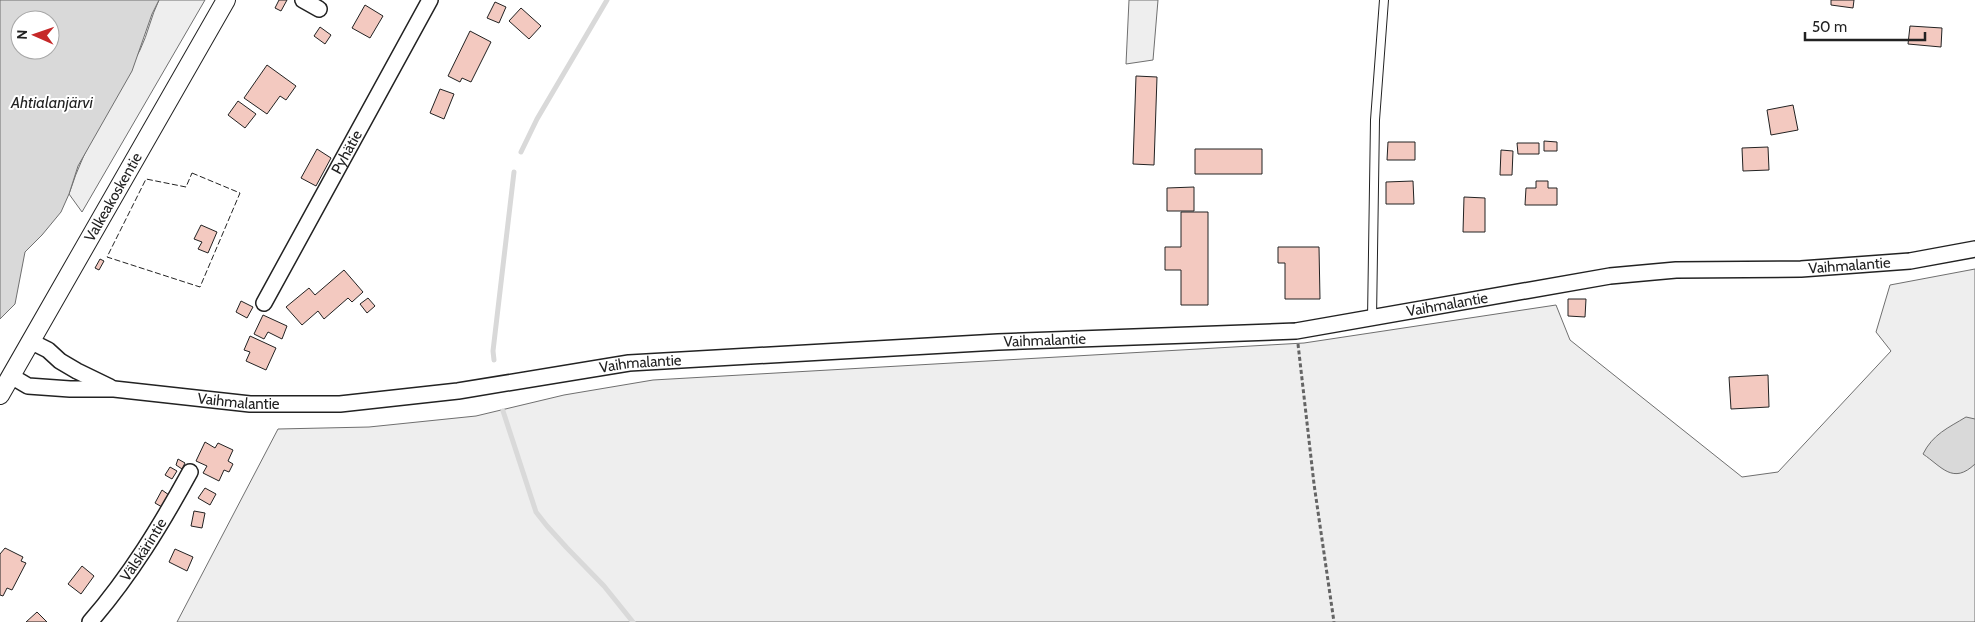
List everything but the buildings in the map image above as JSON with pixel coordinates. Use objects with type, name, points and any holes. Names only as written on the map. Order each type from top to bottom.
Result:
[{"type":"street","name":"Valkeakoskentie","points":[[0,395],[226,0]]},
{"type":"street","points":[[304,0],[319,9]]},
{"type":"street","name":"Pyhätie","points":[[264,303],[430,0]]},
{"type":"street","name":"Vaihmalantie","points":[[10,376],[28,386],[70,389],[114,389],[250,404],[340,404],[458,391],[629,363],[998,342],[1296,331],[1610,276],[1676,270],[1801,268],[1910,261],[1975,249]]},
{"type":"street","name":"Vaihmalantie","points":[[30,341],[48,350],[60,361],[77,371],[114,389]]},
{"type":"street","name":"Välskärintie","points":[[90,622],[117,591],[166,515],[190,472]]},
{"type":"lane","points":[[1372,319],[1375,120],[1384,0]]},
{"type":"path","points":[[1296,331],[1314,484],[1334,622]]},
{"type":"shaded area","points":[[159,0],[205,0],[82,212],[69,194],[83,157],[140,50]]},
{"type":"shaded area","points":[[1129,0],[1158,0],[1153,60],[1126,64]]},
{"type":"shaded area","points":[[1975,269],[1975,622],[177,622],[278,429],[369,427],[476,416],[564,395],[653,380],[1304,343],[1556,305],[1570,340],[1742,477],[1778,472],[1891,351],[1876,332],[1890,285]]},
{"type":"water","name":"Ahtialanjärvi","points":[[0,0],[159,0],[152,14],[132,71],[78,166],[61,212],[25,252],[15,304],[0,319]]},
{"type":"water","points":[[1966,417],[1975,419],[1975,464],[1960,473],[1948,472],[1923,454],[1936,436]]},
{"type":"waterway","points":[[521,152],[537,119],[607,0]]},
{"type":"waterway","points":[[494,360],[493,351],[514,172]]},
{"type":"waterway","points":[[503,411],[536,512],[567,548],[604,586],[633,622]]},
{"type":"fence","points":[[192,173],[240,193],[200,287],[107,257],[146,179],[186,187],[192,173]]}]
